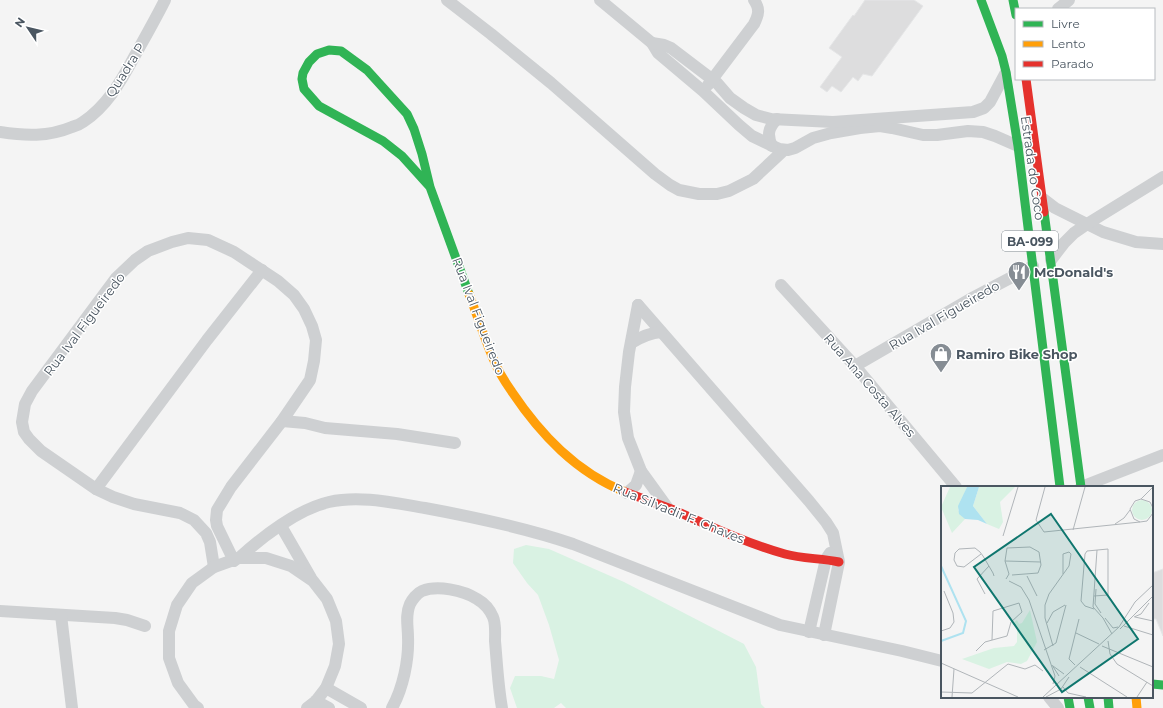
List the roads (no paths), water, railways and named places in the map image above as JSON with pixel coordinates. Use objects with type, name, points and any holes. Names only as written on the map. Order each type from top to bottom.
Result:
[{"type":"main road","name":"Estrada do Coco","points":[[981,0],[1002,56],[1006,72],[1018,146],[1060,486]]},
{"type":"main road","points":[[1013,0],[1015,10]]},
{"type":"main road","name":"Rua Ival Figueiredo","points":[[430,187],[399,154],[383,141],[320,106],[311,98],[304,89],[302,79],[303,73],[309,62],[317,54],[330,50],[341,51],[367,70],[407,114],[418,141],[430,187],[495,364],[530,418],[562,452]]},
{"type":"main road","name":"Estrada do Coco","points":[[1026,80],[1081,486]]},
{"type":"main road","points":[[1048,463],[1051,415]]},
{"type":"main road","name":"Rua Silvadir F. Chaves","points":[[562,452],[597,479],[627,493],[697,521],[768,549],[804,558],[826,559],[839,562]]},
{"type":"main road","points":[[1153,684],[1163,685]]},
{"type":"main road","points":[[1068,698],[1070,708]]},
{"type":"main road","points":[[1088,698],[1090,708]]},
{"type":"main road","points":[[1108,698],[1109,708]]},
{"type":"main road","points":[[1136,698],[1138,708]]},
{"type":"street","name":"Quadra P","points":[[0,132],[16,135],[59,133],[82,123],[100,108],[116,88],[146,37],[165,0]]},
{"type":"street","points":[[447,0],[550,82],[655,174],[679,190],[699,194],[717,194],[729,191],[753,179],[784,150]]},
{"type":"street","points":[[600,0],[652,43],[658,53],[703,91],[752,136],[779,149],[788,150],[795,148],[815,138],[831,133],[880,126],[923,135],[937,135],[968,131],[983,132],[1018,146]]},
{"type":"street","points":[[703,91],[754,24],[759,15],[759,8],[754,0]]},
{"type":"street","points":[[1059,8],[1069,0]]},
{"type":"street","points":[[652,43],[671,48],[713,79],[720,85],[730,98],[744,108],[756,115],[777,119],[833,122],[973,112],[984,108],[995,94],[1006,72]]},
{"type":"street","points":[[948,114],[950,133]]},
{"type":"street","points":[[772,146],[768,134],[772,124],[777,119]]},
{"type":"street","points":[[813,121],[817,129],[815,138]]},
{"type":"street","points":[[399,154],[409,150],[418,141]]},
{"type":"street","points":[[1051,260],[1074,233],[1163,177]]},
{"type":"street","points":[[1042,198],[1055,208],[1103,232],[1136,242],[1163,244]]},
{"type":"street","name":"Rua Ival Figueiredo","points":[[214,567],[210,542],[206,533],[194,520],[180,513],[134,504],[96,489],[41,451],[29,440],[24,432],[22,422],[25,404],[32,391],[116,278],[135,260],[148,251],[188,238],[208,240],[221,245],[278,281],[294,295],[304,309],[312,326],[316,340],[310,380],[282,421],[230,487],[217,510]]},
{"type":"street","name":"Rua Ival Figueiredo","points":[[855,366],[974,297],[1033,266]]},
{"type":"street","points":[[96,489],[202,346],[262,270]]},
{"type":"street","name":"Rua Ana Costa Alves","points":[[781,285],[855,366],[955,486]]},
{"type":"street","points":[[667,508],[641,471],[628,438],[624,412],[625,387],[638,305],[826,522],[833,533],[839,562],[824,635]]},
{"type":"street","points":[[631,343],[643,336],[661,332]]},
{"type":"street","points":[[291,407],[305,423]]},
{"type":"street","points":[[282,421],[305,423],[325,428],[396,434],[455,443]]},
{"type":"street","points":[[1084,486],[1163,455]]},
{"type":"street","points":[[627,493],[636,485],[641,471]]},
{"type":"street","points":[[237,560],[250,548],[281,526],[308,510],[328,502],[349,499],[370,500],[448,512],[550,536],[780,625],[941,661]]},
{"type":"street","points":[[194,520],[207,517],[217,510]]},
{"type":"street","points":[[217,510],[217,526],[237,560]]},
{"type":"street","points":[[281,526],[313,581],[327,599],[336,621],[339,644],[335,666],[326,688],[312,704],[328,708]]},
{"type":"street","points":[[809,632],[826,559],[836,543]]},
{"type":"street","points":[[198,708],[194,705],[178,683],[169,658],[169,631],[177,605],[192,583],[214,567],[237,560],[266,558],[291,566],[313,581]]},
{"type":"street","name":"Rua Silvadir F. Chaves","points":[[804,558],[823,572],[836,576]]},
{"type":"street","points":[[392,708],[403,678],[408,639],[407,614],[410,604],[420,592],[433,588],[467,594],[478,600],[486,607],[494,619],[502,708]]},
{"type":"street","points":[[0,611],[115,618],[145,626]]},
{"type":"street","points":[[61,615],[72,708]]},
{"type":"street","points":[[902,651],[941,652]]},
{"type":"street","points":[[326,688],[361,708]]},
{"type":"street","points":[[1050,698],[1058,708]]},
{"type":"place","name":"McDonald's","points":[[1019,292]]},
{"type":"place","name":"Ramiro Bike Shop","points":[[941,374]]}]
